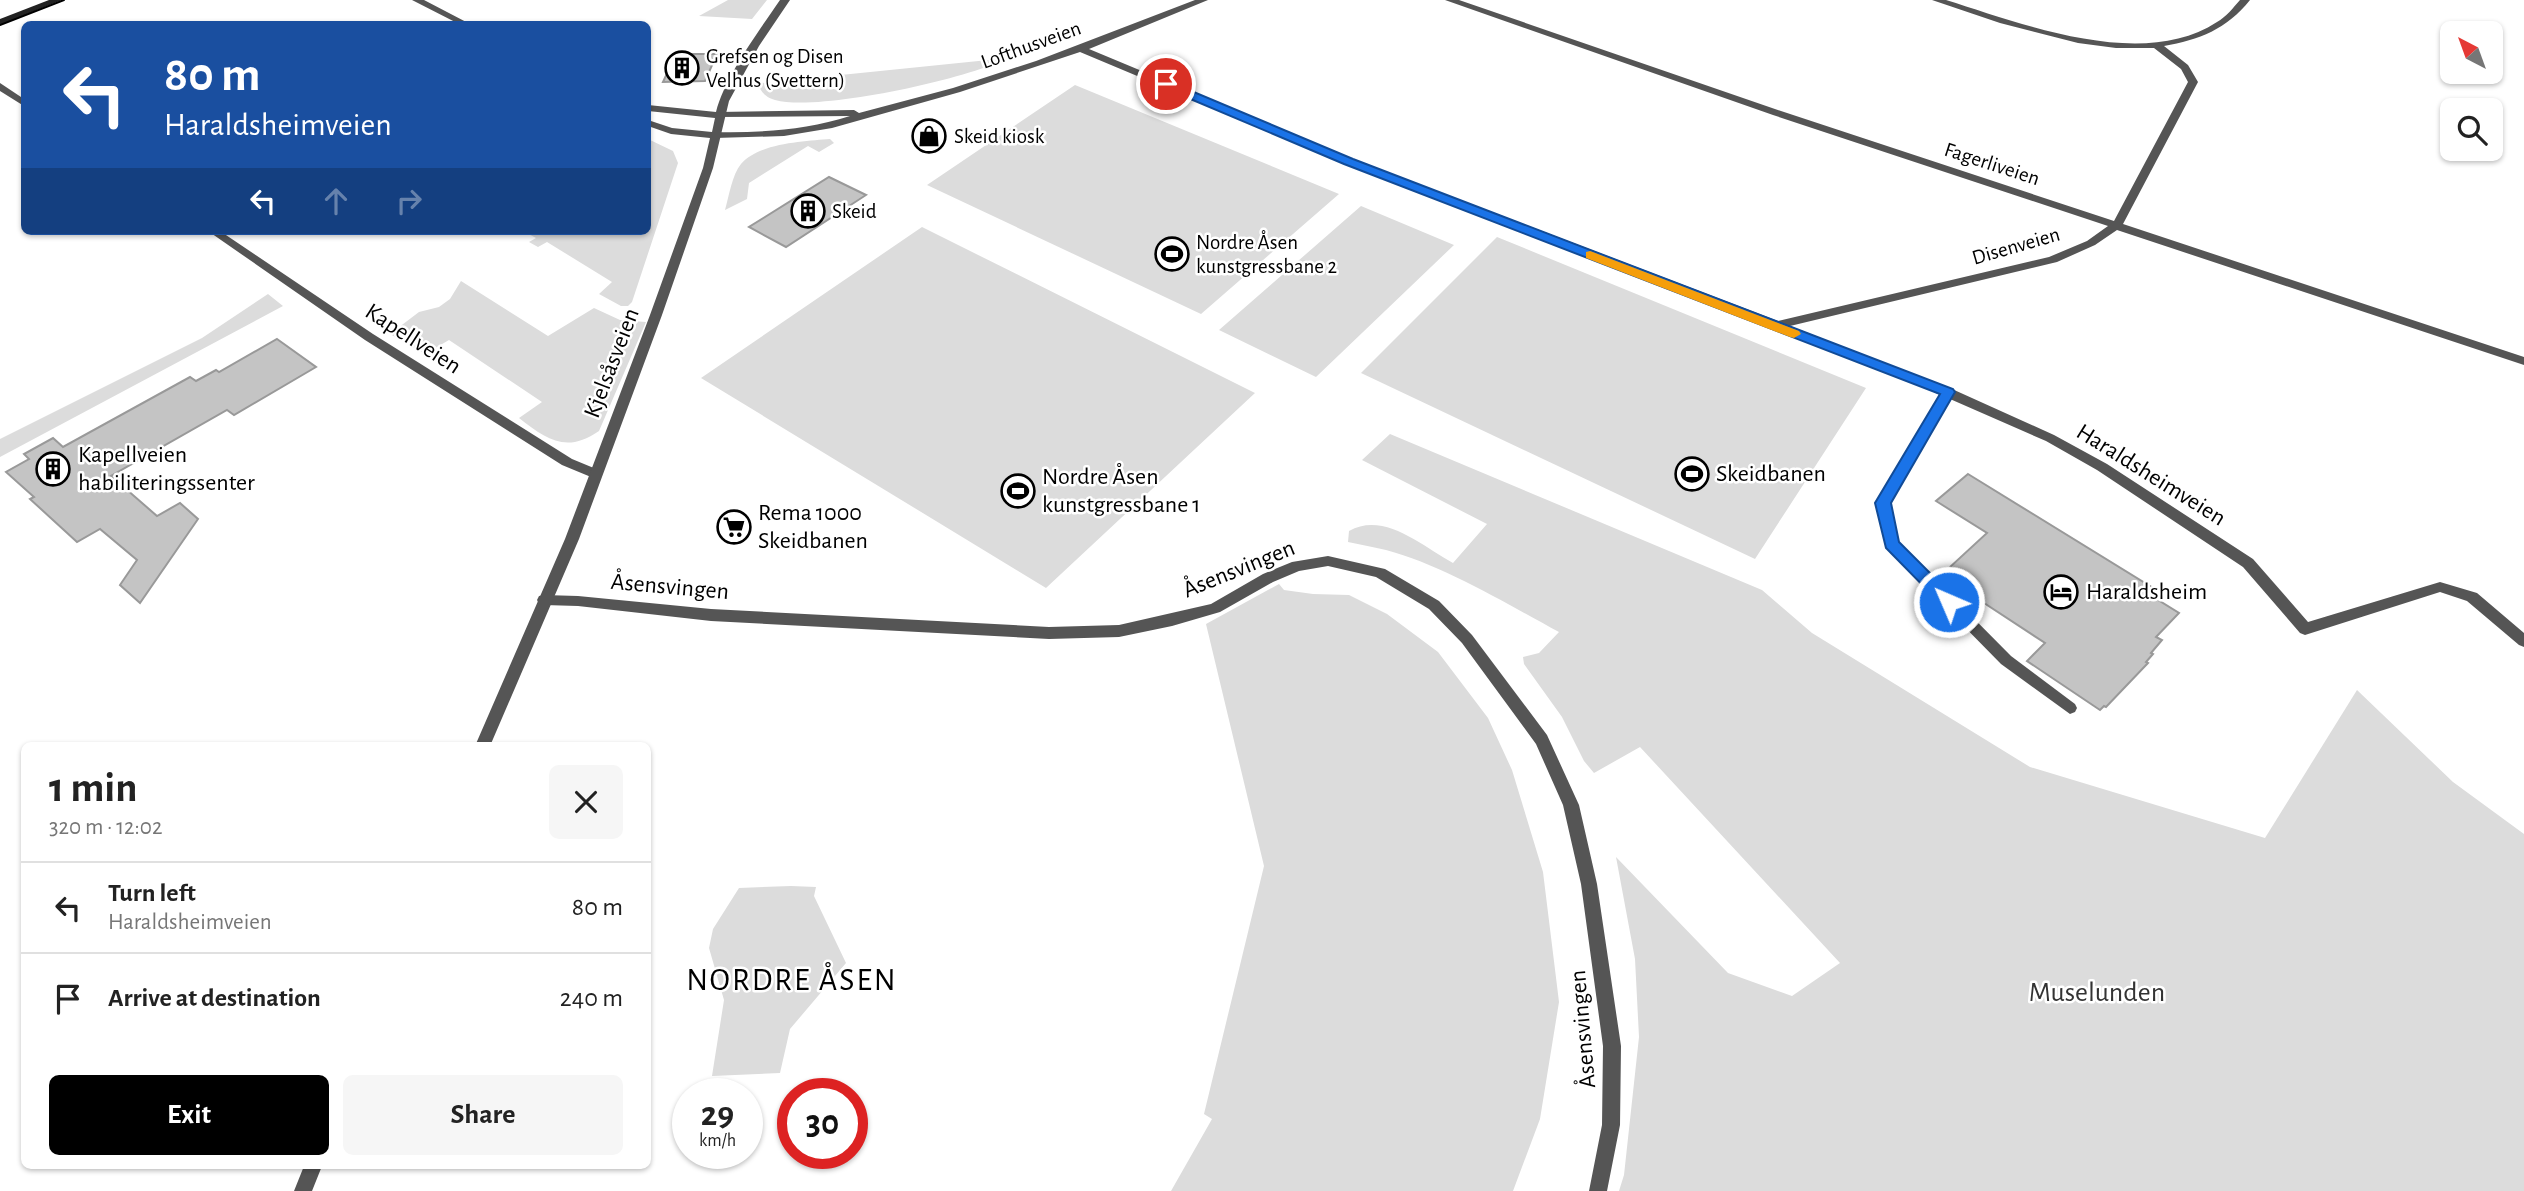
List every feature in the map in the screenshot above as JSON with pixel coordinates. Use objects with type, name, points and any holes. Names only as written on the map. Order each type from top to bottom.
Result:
[{"type":"main road","points":[[0,12],[31,0]]},
{"type":"main road","points":[[0,23],[57,0]]},
{"type":"street","points":[[417,0],[460,21]]},
{"type":"street","name":"Kjelsåsveien","points":[[484,742],[572,539],[708,168],[719,115],[742,66],[785,0]]},
{"type":"street","name":"Lofthusveien","points":[[651,124],[671,131],[761,136],[827,126],[1001,78],[1203,0]]},
{"type":"street","name":"Fagerliveien","points":[[1450,0],[1777,113],[2524,361]]},
{"type":"street","points":[[1937,0],[2097,43],[2156,45],[2180,41],[2210,31],[2229,19],[2245,0]]},
{"type":"street","points":[[1959,0],[1966,9]]},
{"type":"street","name":"Disenveien","points":[[1774,326],[2053,260],[2091,243],[2117,225],[2193,82],[2185,67],[2156,45]]},
{"type":"street","name":"Haraldsheimveien","points":[[1079,48],[1349,161],[1948,392],[2050,438],[2102,467],[2248,563],[2305,629],[2441,587],[2472,597],[2524,641]]},
{"type":"street","points":[[0,86],[21,101]]},
{"type":"street","name":"Lofthusveien","points":[[651,108],[719,115],[869,113]]},
{"type":"street","name":"Kapellveien","points":[[219,235],[369,337],[567,463],[596,474]]},
{"type":"street","points":[[1948,392],[1883,503],[1892,544],[2006,660],[2070,708]]},
{"type":"street","name":"Åsensvingen","points":[[544,600],[711,615],[1049,633],[1119,631],[1172,620],[1215,607],[1268,578],[1297,566],[1328,561],[1380,573],[1405,587],[1434,605],[1467,639],[1542,740],[1571,805],[1589,884],[1612,1046],[1611,1125],[1598,1191]]},
{"type":"street","points":[[303,1191],[312,1169]]},
{"type":"green space","points":[[728,0],[767,0],[752,19],[699,16]]},
{"type":"green space","points":[[1008,58],[928,84],[857,98],[796,103],[770,98],[759,87],[761,83]]},
{"type":"green space","name":"Nordre Åsen kunstgressbane 2","points":[[1075,85],[1339,194],[1201,314],[927,185]]},
{"type":"green space","points":[[830,139],[834,143],[819,152],[808,146],[749,183],[747,199],[725,210],[735,174],[749,157],[783,144]]},
{"type":"green space","points":[[651,140],[673,151],[678,163],[632,302],[628,306],[621,306],[599,294],[612,282],[547,242],[538,247],[529,242],[536,238],[530,235],[651,235]]},
{"type":"green space","points":[[1361,206],[1454,245],[1316,377],[1219,330]]},
{"type":"green space","name":"Nordre Åsen kunstgressbane 1","points":[[922,227],[1255,393],[1046,588],[701,378]]},
{"type":"green space","name":"Skeidbanen","points":[[1497,237],[1866,388],[1755,559],[1361,373]]},
{"type":"green space","points":[[461,281],[548,336],[594,308],[620,320],[646,322],[599,431],[576,442],[566,443],[547,437],[519,418],[542,402],[449,340],[425,354],[390,334],[419,312],[439,307],[450,299]]},
{"type":"green space","points":[[268,294],[283,306],[0,457],[0,439],[202,338]]},
{"type":"green space","name":"Muselunden","points":[[1390,434],[1762,590],[1812,633],[2030,767],[2265,838],[2357,690],[2453,782],[2524,834],[2524,1191],[1619,1191],[1624,1175],[1639,1037],[1635,959],[1616,857],[1728,973],[1792,996],[1840,963],[1640,747],[1594,773],[1584,761],[1562,717],[1524,664],[1523,657],[1539,653],[1559,632],[1430,565],[1386,550],[1348,542],[1349,531],[1376,525],[1402,533],[1453,563],[1487,524],[1362,460]]},
{"type":"green space","points":[[1279,584],[1284,590],[1349,595],[1387,614],[1438,652],[1488,718],[1512,770],[1543,872],[1559,1002],[1540,1119],[1513,1191],[1171,1191],[1212,1119],[1204,1114],[1264,866],[1206,624]]},
{"type":"green space","points":[[816,887],[814,896],[846,963],[790,1029],[780,1073],[712,1076],[724,1000],[709,948],[713,929],[739,888]]},
{"type":"building","name":"Grefsen og Disen Velhus (Svettern)","points":[[676,54],[717,54],[705,81],[663,82]]},
{"type":"building","name":"Skeid","points":[[829,177],[866,195],[786,247],[749,227]]},
{"type":"building","name":"Kapellveien habiliteringssenter","points":[[277,339],[316,367],[234,415],[227,410],[111,476],[157,516],[180,503],[198,519],[140,603],[120,585],[137,560],[100,529],[77,542],[30,499],[34,497],[6,472],[29,459],[24,454],[53,438],[63,447],[190,377],[196,381],[216,370],[219,372]]},
{"type":"building","name":"Haraldsheim","points":[[1968,474],[2153,588],[2151,590],[2158,595],[2155,598],[2179,613],[2156,637],[2162,640],[2151,653],[2153,654],[2146,662],[2148,663],[2106,707],[2100,710],[2027,661],[2045,643],[1952,582],[1961,574],[1950,567],[1987,533],[1936,501]]},
{"type":"tram line","points":[[0,25],[64,0]]},
{"type":"slow traffic","points":[[1590,255],[1794,334]]},
{"type":"place","name":"Grefsen og Disen Velhus (Svettern)","points":[[682,68]]},
{"type":"place","name":"Skeid kiosk","points":[[929,136]]},
{"type":"place","name":"Skeid","points":[[808,211]]},
{"type":"place","name":"Nordre Åsen kunstgressbane 2","points":[[1172,254]]},
{"type":"place","name":"Kapellveien habiliteringssenter","points":[[53,469]]},
{"type":"place","name":"Skeidbanen","points":[[1692,474]]},
{"type":"place","name":"Nordre Åsen kunstgressbane 1","points":[[1018,491]]},
{"type":"place","name":"Rema 1000 Skeidbanen","points":[[734,527]]},
{"type":"place","name":"Haraldsheim","points":[[2061,592]]},
{"type":"district","name":"NORDRE ÅSEN","points":[[792,980]]},
{"type":"route","points":[[1166,84],[1349,161],[1948,392],[1883,503],[1892,544],[1949,602]]}]
